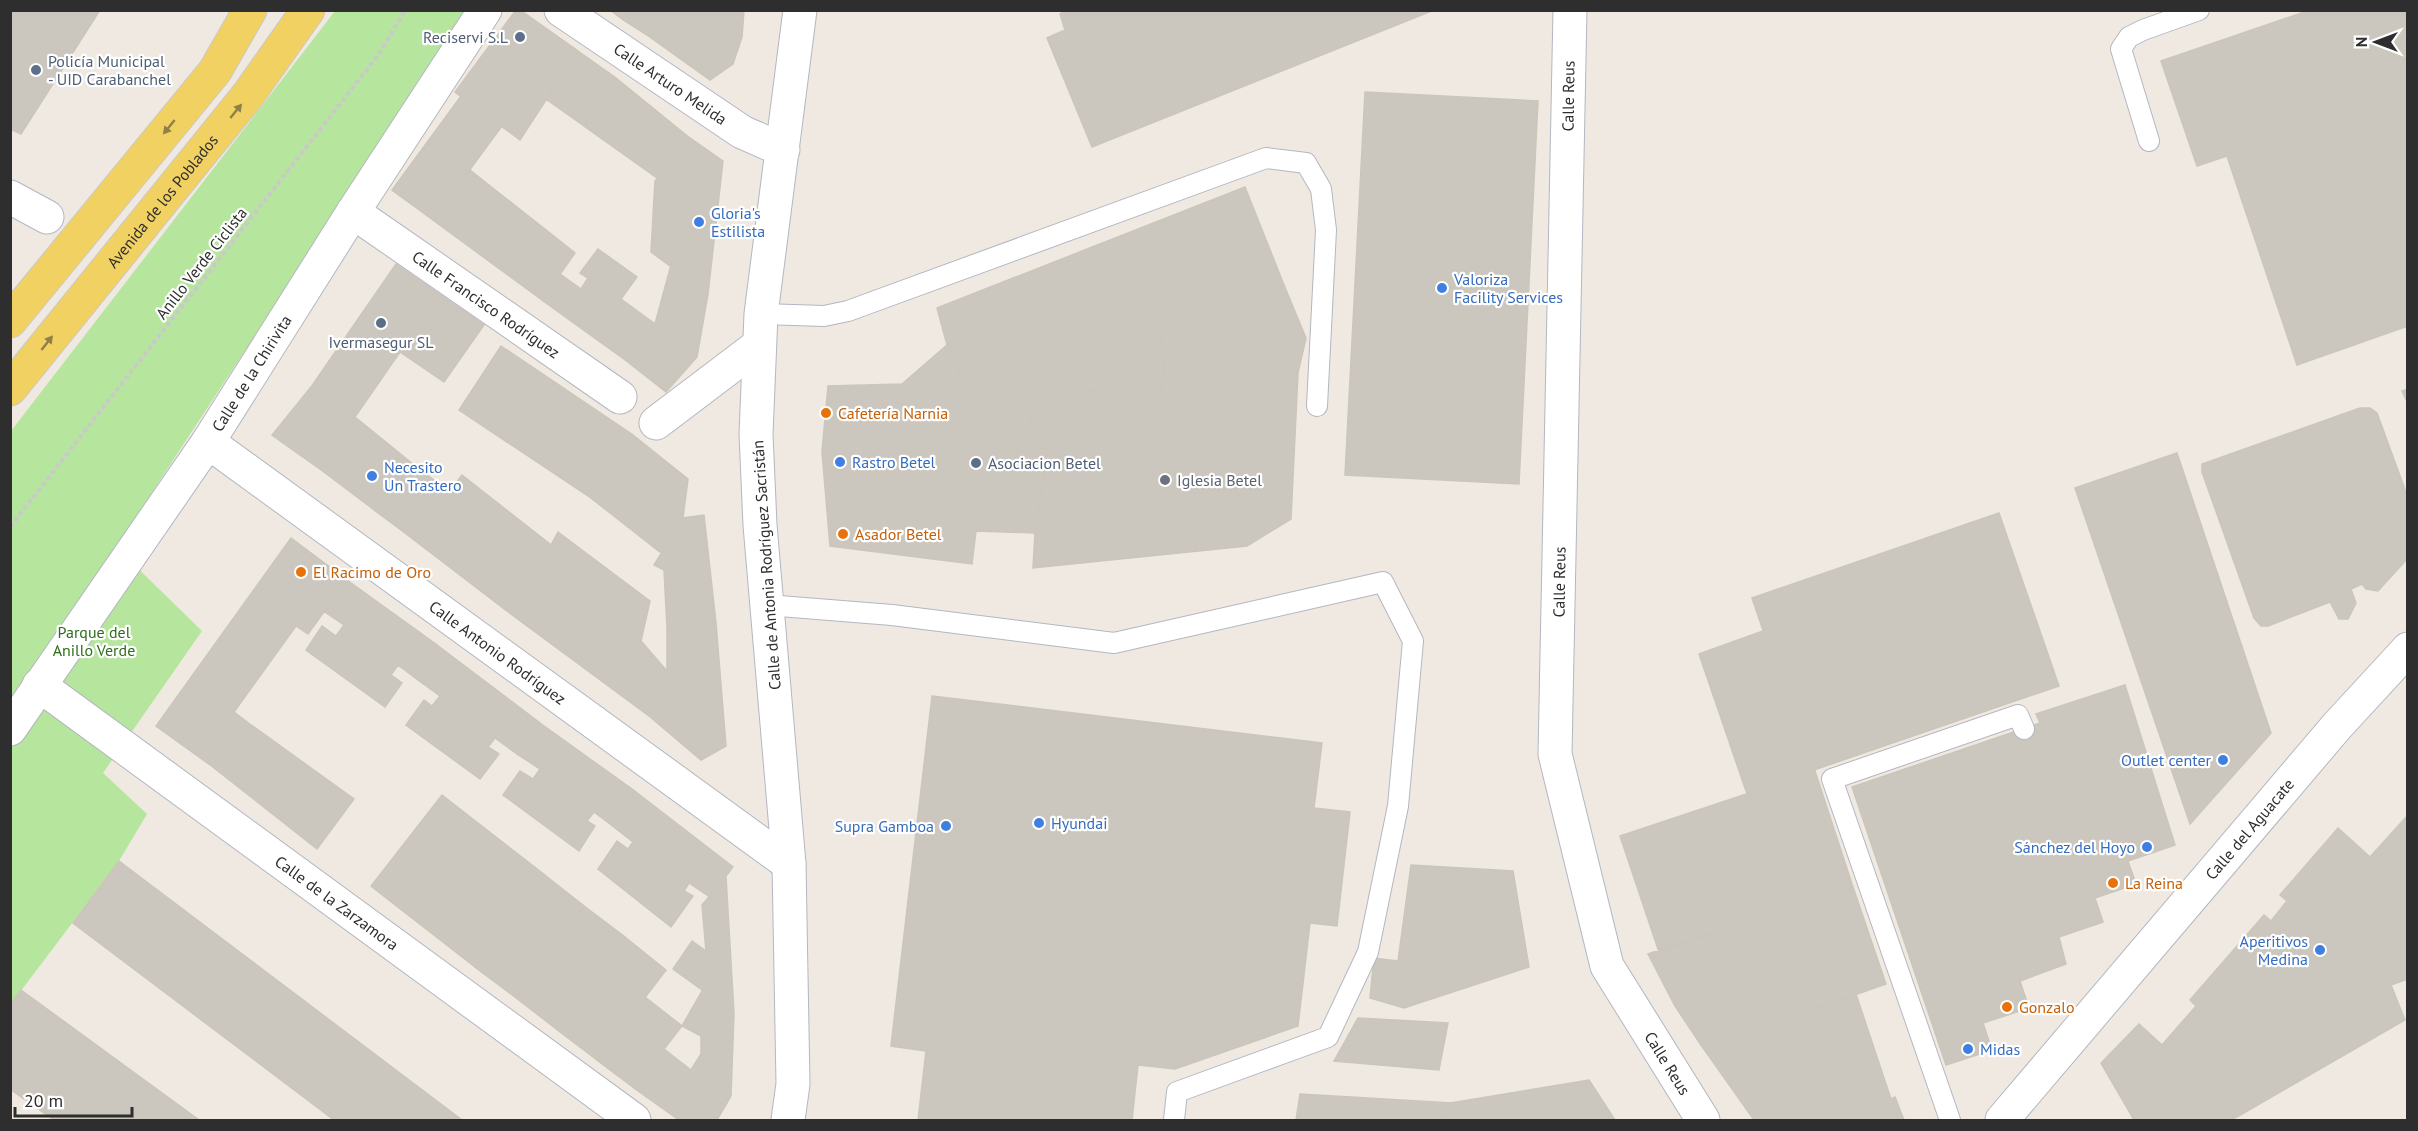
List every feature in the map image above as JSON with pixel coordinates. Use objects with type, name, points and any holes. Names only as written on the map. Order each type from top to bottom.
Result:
[{"type":"main road","points":[[10,321],[215,71],[250,10]]},
{"type":"main road","name":"Avenida de los Poblados","points":[[10,389],[249,95],[308,10]]},
{"type":"street","name":"Calle de la Chirivita","points":[[10,729],[208,441],[353,212],[485,10]]},
{"type":"street","name":"Calle Arturo Melida","points":[[561,10],[742,132],[783,150]]},
{"type":"street","name":"Calle de Antonia Rodríguez Sacristán","points":[[788,1120],[793,1084],[789,864],[759,525],[756,434],[760,329],[800,10]]},
{"type":"street","name":"Calle Reus","points":[[1570,10],[1555,754],[1607,966],[1703,1120]]},
{"type":"street","points":[[10,197],[47,217]]},
{"type":"street","name":"Calle Francisco Rodríguez","points":[[353,212],[620,397]]},
{"type":"street","points":[[656,423],[760,329]]},
{"type":"street","name":"Calle Antonio Rodríguez","points":[[208,441],[789,864]]},
{"type":"street","name":"Calle del Aguacate","points":[[2006,1119],[2337,726],[2408,649]]},
{"type":"street","name":"Calle de la Zarzamora","points":[[39,685],[634,1120]]},
{"type":"lane","points":[[2149,141],[2121,49],[2128,37],[2199,10]]},
{"type":"lane","points":[[760,329],[848,310],[1266,158],[1306,163],[1321,189],[1326,230],[1317,406]]},
{"type":"lane","points":[[767,605],[892,615],[1114,643],[1383,582],[1413,641],[1398,806],[1368,952],[1328,1037],[1177,1092],[1174,1120]]},
{"type":"lane","points":[[1950,1120],[1832,779],[2018,715],[2024,729]]},
{"type":"path","name":"Anillo Verde Ciclista","points":[[10,527],[379,54],[405,10]]},
{"type":"green space","name":"Parque del Anillo Verde","points":[[335,11],[468,11],[116,547],[202,631],[103,773],[147,814],[119,861],[11,1004],[11,431]]},
{"type":"building","name":"Policía Municipal - UID Carabanchel","points":[[10,10],[100,10],[21,134],[10,129]]},
{"type":"building","points":[[516,10],[520,10],[578,51],[520,140],[455,92]]},
{"type":"building","points":[[610,10],[628,10],[622,19]]},
{"type":"building","points":[[628,10],[667,10],[650,37],[622,19]]},
{"type":"building","points":[[667,10],[744,10],[742,37],[733,64],[710,80],[650,37]]},
{"type":"building","points":[[1067,10],[1434,10],[1092,147],[1047,38],[1065,30],[1060,14]]},
{"type":"building","points":[[2310,10],[2408,10],[2408,326],[2297,365],[2227,156],[2197,166],[2161,61]]},
{"type":"building","points":[[578,51],[616,78],[584,126],[546,99]]},
{"type":"building","points":[[616,78],[686,135],[657,178],[584,126]]},
{"type":"building","name":"Valoriza Facility Services","points":[[1365,92],[1538,101],[1519,484],[1345,475]]},
{"type":"building","points":[[461,96],[502,126],[433,220],[392,190]]},
{"type":"building","points":[[686,135],[723,161],[708,294],[651,252],[655,181]]},
{"type":"building","points":[[470,170],[575,253],[542,300],[433,220]]},
{"type":"building","points":[[1245,187],[1284,285],[1160,333],[1165,356],[1160,400],[1049,385],[1036,391],[970,397],[947,345],[937,308]]},
{"type":"building","points":[[598,249],[637,277],[621,299],[655,324],[628,362],[542,300],[560,274],[581,289],[588,278],[580,273]]},
{"type":"building","points":[[396,264],[484,325],[444,382],[400,352],[355,417],[311,387]]},
{"type":"building","points":[[671,265],[708,294],[697,357],[666,392],[628,362],[655,324]]},
{"type":"building","points":[[1284,285],[1306,338],[1298,373],[1165,356],[1160,333]]},
{"type":"building","points":[[947,345],[970,397],[1036,391],[1025,447],[1048,449],[1035,533],[976,531],[972,564],[830,546],[822,452],[828,386],[902,384]]},
{"type":"building","points":[[501,346],[633,435],[591,498],[459,410]]},
{"type":"building","points":[[1165,356],[1298,373],[1291,519],[1247,546],[1033,568],[1035,533],[1048,449],[1025,447],[1036,391],[1049,385],[1160,400]]},
{"type":"building","points":[[311,387],[355,417],[324,472],[272,435]]},
{"type":"building","points":[[2408,389],[2408,404],[2402,391]]},
{"type":"building","points":[[2360,408],[2370,408],[2377,413],[2408,498],[2408,558],[2378,591],[2366,589],[2362,584],[2351,589],[2356,603],[2348,619],[2339,619],[2330,602],[2268,626],[2261,626],[2254,618],[2202,472],[2202,464]]},
{"type":"building","points":[[355,417],[409,461],[373,509],[324,472]]},
{"type":"building","points":[[633,435],[688,479],[683,518],[661,553],[591,498]]},
{"type":"building","points":[[2177,453],[2271,733],[2190,824],[2075,488]]},
{"type":"building","points":[[409,461],[448,491],[413,539],[373,509]]},
{"type":"building","points":[[462,475],[551,545],[503,608],[413,539]]},
{"type":"building","points":[[1999,513],[2059,686],[1811,771],[1752,598]]},
{"type":"building","points":[[704,515],[716,623],[667,628],[664,570],[654,565],[683,518]]},
{"type":"building","points":[[558,532],[650,601],[641,641],[667,671],[667,691],[649,716],[503,608],[551,545]]},
{"type":"building","points":[[291,538],[347,580],[308,634],[296,626],[234,712],[247,722],[213,767],[156,726]]},
{"type":"building","points":[[347,580],[437,645],[414,677],[398,665],[391,675],[402,683],[385,707],[306,650],[322,626],[336,636],[344,625],[325,612]]},
{"type":"building","points":[[716,623],[726,746],[701,760],[649,716],[667,691],[667,628]]},
{"type":"building","points":[[1763,631],[1811,771],[1747,794],[1699,654]]},
{"type":"building","points":[[437,645],[540,723],[517,754],[495,738],[488,747],[499,754],[480,779],[406,725],[424,700],[432,706],[440,696],[414,677]]},
{"type":"building","points":[[2125,685],[2175,845],[2128,861],[2136,884],[2095,898],[2103,922],[2059,937],[2066,964],[2020,981],[2029,1008],[1983,1023],[1992,1050],[1946,1065],[1852,787],[2040,723],[2036,714]]},
{"type":"building","points":[[932,696],[1322,743],[1314,808],[1350,812],[1337,926],[1310,923],[1298,1026],[1175,1069],[1138,1065],[1132,1120],[918,1120],[926,1051],[891,1046]]},
{"type":"building","points":[[247,722],[354,799],[317,849],[213,767]]},
{"type":"building","points":[[540,723],[636,792],[610,824],[594,812],[587,821],[595,826],[579,851],[503,795],[520,771],[533,779],[540,769],[517,754]]},
{"type":"building","points":[[1815,771],[1853,887],[1659,952],[1620,836]]},
{"type":"building","points":[[636,792],[733,867],[710,897],[689,883],[684,891],[693,896],[671,927],[598,869],[617,841],[628,849],[633,842],[610,824]]},
{"type":"building","points":[[442,795],[546,876],[475,967],[371,886]]},
{"type":"building","name":"Aperitivos Medina","points":[[2408,815],[2408,979],[2391,985],[2405,1020],[2242,1114],[2162,1045],[2196,1006],[2190,1000],[2264,915],[2271,921],[2287,901],[2280,895],[2338,828],[2370,857]]},
{"type":"building","points":[[119,861],[462,1120],[334,1120],[73,923]]},
{"type":"building","points":[[1411,865],[1513,871],[1529,967],[1404,1008],[1370,998],[1374,958],[1398,961]]},
{"type":"building","points":[[546,876],[584,906],[515,997],[475,967]]},
{"type":"building","points":[[726,877],[734,1013],[673,969],[692,941],[706,951],[702,905]]},
{"type":"building","points":[[1853,887],[1886,984],[1703,1048],[1675,1006],[1648,954]]},
{"type":"building","points":[[584,906],[625,937],[555,1028],[515,997]]},
{"type":"building","points":[[625,937],[666,970],[597,1060],[555,1028]]},
{"type":"building","points":[[21,990],[199,1120],[54,1120],[10,1089],[10,1004]]},
{"type":"building","points":[[702,991],[734,1013],[731,1096],[717,1120],[679,1120],[634,1088],[664,1049],[691,1070],[701,1054],[701,1036],[682,1026]]},
{"type":"building","points":[[1856,994],[1891,1099],[1895,1097],[1904,1120],[1754,1120],[1703,1048]]},
{"type":"building","points":[[645,997],[682,1026],[634,1088],[597,1060]]},
{"type":"building","points":[[1358,1018],[1448,1023],[1439,1070],[1334,1061]]},
{"type":"building","points":[[2139,1024],[2242,1114],[2231,1120],[2134,1120],[2101,1063]]},
{"type":"building","points":[[1589,1080],[1615,1120],[1445,1120],[1451,1103]]},
{"type":"building","points":[[1300,1094],[1451,1103],[1445,1120],[1296,1120]]},
{"type":"place","name":"Reciservi S.L","points":[[520,37]]},
{"type":"place","name":"Policía Municipal - UID Carabanchel","points":[[36,70]]},
{"type":"place","name":"Gloria's Estilista","points":[[699,222]]},
{"type":"place","name":"Valoriza Facility Services","points":[[1442,288]]},
{"type":"place","name":"Ivermasegur SL","points":[[381,323]]},
{"type":"place","name":"Cafetería Narnia","points":[[826,413]]},
{"type":"place","name":"Rastro Betel","points":[[840,462]]},
{"type":"place","name":"Asociacion Betel","points":[[976,463]]},
{"type":"place","name":"Necesito Un Trastero","points":[[372,476]]},
{"type":"place","name":"Iglesia Betel","points":[[1165,480]]},
{"type":"place","name":"Asador Betel","points":[[843,534]]},
{"type":"place","name":"El Racimo de Oro","points":[[301,572]]},
{"type":"place","name":"Outlet center","points":[[2223,760]]},
{"type":"place","name":"Hyundai","points":[[1039,823]]},
{"type":"place","name":"Supra Gamboa","points":[[946,826]]},
{"type":"place","name":"Sánchez del Hoyo","points":[[2147,847]]},
{"type":"place","name":"La Reina","points":[[2113,883]]},
{"type":"place","name":"Aperitivos Medina","points":[[2320,950]]},
{"type":"place","name":"Gonzalo","points":[[2007,1007]]},
{"type":"place","name":"Midas","points":[[1968,1049]]}]
